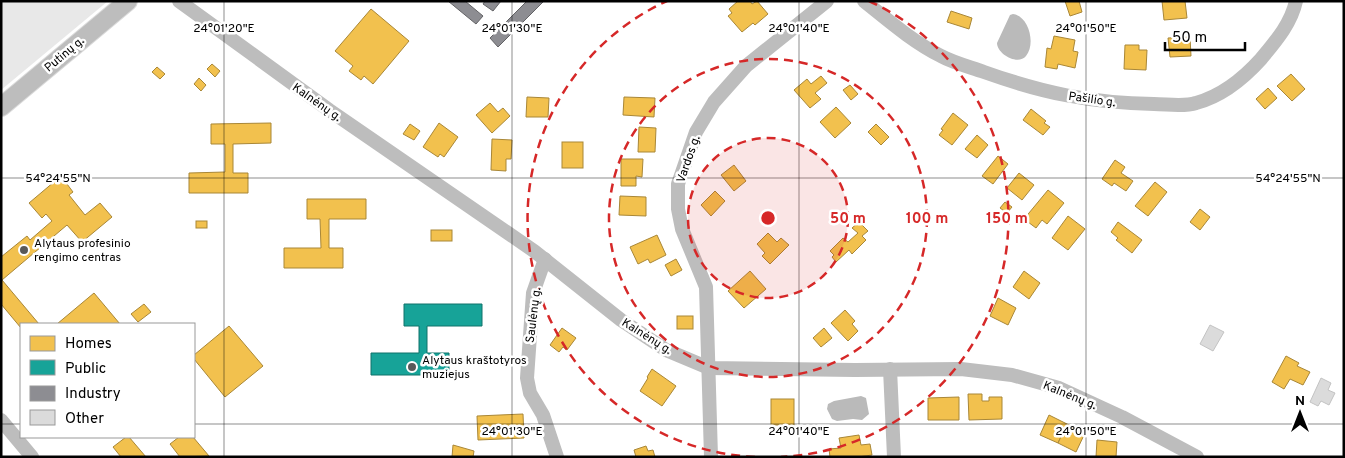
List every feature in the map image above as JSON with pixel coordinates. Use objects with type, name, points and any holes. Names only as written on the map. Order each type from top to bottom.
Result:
[{"type":"main road","name":"Putinų g.","points":[[1,107],[128,1]]},
{"type":"street","name":"Kalnėnų g.","points":[[179,1],[271,69],[545,260],[620,320],[666,350],[709,368],[961,369],[1012,375],[1059,388],[1122,417],[1175,452],[1197,457]]},
{"type":"street","name":"Vardos g.","points":[[711,457],[706,287],[682,229],[678,209],[678,184],[696,132],[714,102],[746,66],[827,1]]},
{"type":"street","name":"Pašilio g.","points":[[864,1],[909,37],[942,56],[1028,87],[1079,98],[1125,103],[1173,104],[1194,104],[1220,94],[1249,72],[1271,47],[1288,22],[1296,1]]},
{"type":"street","name":"Saulėnų g.","points":[[545,260],[533,293],[526,378],[530,393],[543,415],[556,457]]},
{"type":"street","points":[[890,370],[894,457]]},
{"type":"street","points":[[1,420],[32,457]]},
{"type":"shaded area","points":[[1,1],[108,1],[1,90]]},
{"type":"shaded area","points":[[1010,15],[1019,16],[1027,25],[1030,38],[1029,51],[1026,56],[1018,60],[1004,55],[997,43]]},
{"type":"shaded area","points":[[861,396],[866,398],[869,414],[862,420],[837,421],[832,419],[827,409],[828,404],[834,401]]},
{"type":"building: Homes","points":[[738,1],[750,1],[752,4],[757,1],[768,14],[755,25],[753,23],[742,32],[728,16],[732,13],[729,9]]},
{"type":"building: Homes","points":[[1065,1],[1079,1],[1082,12],[1070,16]]},
{"type":"building: Homes","points":[[1162,1],[1185,1],[1187,18],[1164,20]]},
{"type":"building: Homes","points":[[371,9],[409,41],[373,84],[364,76],[361,80],[349,71],[353,66],[335,51]]},
{"type":"building: Homes","points":[[951,11],[972,18],[969,29],[947,22]]},
{"type":"building: Homes","points":[[1054,36],[1075,40],[1073,51],[1078,52],[1075,68],[1058,64],[1057,69],[1045,67],[1047,48],[1051,49]]},
{"type":"building: Homes","points":[[1190,37],[1191,56],[1170,57],[1168,38]]},
{"type":"building: Homes","points":[[1125,45],[1139,45],[1139,50],[1147,50],[1146,70],[1124,69]]},
{"type":"building: Homes","points":[[212,64],[220,71],[215,77],[207,69]]},
{"type":"building: Homes","points":[[157,67],[165,74],[160,79],[152,72]]},
{"type":"building: Homes","points":[[1291,74],[1305,89],[1292,101],[1277,86]]},
{"type":"building: Homes","points":[[821,76],[827,83],[815,93],[821,99],[810,108],[794,90],[807,79],[811,84]]},
{"type":"building: Homes","points":[[199,78],[206,85],[201,91],[194,84]]},
{"type":"building: Homes","points":[[850,85],[858,94],[851,100],[843,90]]},
{"type":"building: Homes","points":[[1268,88],[1277,98],[1265,109],[1256,99]]},
{"type":"building: Homes","points":[[527,97],[549,98],[548,117],[526,117]]},
{"type":"building: Homes","points":[[624,97],[655,98],[654,117],[623,115]]},
{"type":"building: Homes","points":[[490,103],[498,112],[503,108],[510,116],[492,133],[476,115]]},
{"type":"building: Homes","points":[[836,107],[851,123],[835,138],[820,122]]},
{"type":"building: Homes","points":[[1031,109],[1046,121],[1044,123],[1050,127],[1043,135],[1023,120]]},
{"type":"building: Homes","points":[[953,113],[968,125],[952,145],[939,135],[943,130],[941,129]]},
{"type":"building: Homes","points":[[271,123],[271,143],[233,144],[233,173],[248,173],[248,193],[189,193],[189,173],[225,172],[225,144],[211,144],[211,124]]},
{"type":"building: Homes","points":[[439,123],[458,137],[444,157],[440,154],[438,157],[423,147]]},
{"type":"building: Homes","points":[[410,124],[420,131],[414,140],[403,134]]},
{"type":"building: Homes","points":[[876,124],[889,137],[881,145],[868,132]]},
{"type":"building: Homes","points":[[639,127],[656,128],[655,152],[638,152]]},
{"type":"building: Homes","points":[[977,135],[988,145],[977,158],[965,149]]},
{"type":"building: Homes","points":[[492,139],[512,140],[511,159],[506,159],[506,171],[491,170]]},
{"type":"building: Homes","points":[[562,142],[583,142],[583,168],[562,168]]},
{"type":"building: Homes","points":[[998,156],[1008,164],[993,184],[982,176]]},
{"type":"building: Homes","points":[[621,159],[643,159],[642,177],[636,176],[636,186],[621,186]]},
{"type":"building: Homes","points":[[1115,160],[1125,167],[1121,173],[1133,181],[1126,191],[1114,183],[1112,186],[1102,179]]},
{"type":"building: Homes","points":[[734,165],[746,181],[734,191],[721,175]]},
{"type":"building: Homes","points":[[1019,173],[1034,185],[1022,200],[1007,188]]},
{"type":"building: Homes","name":"Alytaus profesinio rengimo centras","points":[[61,176],[73,192],[69,195],[85,215],[100,203],[112,217],[82,242],[67,225],[2,280],[38,323],[20,323],[20,327],[1,304],[1,257],[27,236],[30,240],[52,221],[46,214],[42,218],[29,203]]},
{"type":"building: Homes","points":[[1155,182],[1167,192],[1148,216],[1135,206]]},
{"type":"building: Homes","points":[[1048,190],[1064,203],[1047,224],[1042,220],[1036,228],[1024,219]]},
{"type":"building: Homes","points":[[715,191],[725,201],[711,216],[701,205]]},
{"type":"building: Homes","points":[[620,196],[646,197],[646,216],[619,215]]},
{"type":"building: Homes","points":[[307,199],[366,199],[366,219],[329,219],[329,248],[343,248],[343,268],[284,268],[284,248],[321,248],[320,219],[307,219]]},
{"type":"building: Homes","points":[[1005,202],[1012,207],[1007,213],[1000,208]]},
{"type":"building: Homes","points":[[1200,209],[1210,217],[1200,230],[1190,222]]},
{"type":"building: Homes","points":[[1068,216],[1085,229],[1068,250],[1052,238]]},
{"type":"building: Homes","points":[[196,221],[207,221],[207,228],[196,228]]},
{"type":"building: Homes","points":[[859,222],[868,231],[862,236],[866,240],[852,254],[849,250],[836,262],[832,257],[834,255],[830,251],[843,238],[848,242],[858,233],[852,228]]},
{"type":"building: Homes","points":[[1118,222],[1142,240],[1132,253],[1116,240],[1118,238],[1111,232]]},
{"type":"building: Homes","points":[[431,230],[452,230],[452,241],[431,241]]},
{"type":"building: Homes","points":[[768,233],[777,242],[781,238],[789,245],[770,264],[762,256],[765,253],[757,244]]},
{"type":"building: Homes","points":[[657,235],[666,255],[650,263],[648,259],[638,264],[630,247]]},
{"type":"building: Homes","points":[[676,259],[682,270],[671,276],[665,265]]},
{"type":"building: Homes","points":[[750,271],[766,289],[744,308],[728,291]]},
{"type":"building: Homes","points":[[1024,271],[1040,283],[1029,299],[1013,287]]},
{"type":"building: Homes","name":"Alytaus profesinio rengimo centras","points":[[94,293],[119,323],[58,323]]},
{"type":"building: Homes","points":[[998,298],[1016,308],[1008,325],[990,316]]},
{"type":"building: Homes","points":[[144,304],[151,312],[138,322],[131,314]]},
{"type":"building: Homes","points":[[845,310],[855,321],[852,324],[858,331],[848,341],[831,323]]},
{"type":"building: Homes","points":[[677,316],[693,316],[693,329],[677,329]]},
{"type":"building: Homes","points":[[229,326],[263,366],[225,397],[195,360],[195,354]]},
{"type":"building: Homes","points":[[562,328],[576,338],[567,350],[563,347],[559,352],[550,345]]},
{"type":"building: Homes","points":[[824,328],[832,338],[821,347],[813,338]]},
{"type":"building: Homes","points":[[1286,356],[1299,363],[1297,366],[1310,372],[1303,385],[1290,379],[1284,389],[1272,382]]},
{"type":"building: Homes","points":[[652,369],[676,386],[662,406],[640,391]]},
{"type":"building: Homes","points":[[968,394],[982,394],[982,401],[989,401],[989,397],[1002,397],[1002,419],[969,420]]},
{"type":"building: Homes","points":[[959,397],[959,420],[928,420],[928,398]]},
{"type":"building: Homes","points":[[771,399],[794,399],[794,425],[771,425]]},
{"type":"building: Homes","points":[[523,414],[524,438],[478,440],[477,416]]},
{"type":"building: Homes","points":[[1049,415],[1067,424],[1058,443],[1040,435]]},
{"type":"building: Homes","points":[[1067,424],[1085,433],[1076,452],[1058,443]]},
{"type":"building: Homes","points":[[859,435],[861,445],[870,444],[872,455],[830,457],[829,449],[841,448],[839,438]]},
{"type":"building: Homes","points":[[125,438],[130,438],[146,457],[121,457],[113,447]]},
{"type":"building: Homes","points":[[178,438],[194,438],[209,456],[180,457],[170,444]]},
{"type":"building: Homes","points":[[1097,440],[1117,442],[1116,457],[1096,457]]},
{"type":"building: Homes","points":[[453,445],[474,451],[473,457],[452,457]]},
{"type":"building: Homes","points":[[646,446],[648,451],[653,450],[655,457],[636,457],[634,450]]},
{"type":"building: Public","points":[[404,304],[482,304],[482,326],[427,326],[427,353],[449,353],[449,375],[371,375],[371,353],[419,353],[419,326],[404,326]]},
{"type":"building: Industry","points":[[448,1],[465,1],[483,16],[476,24]]},
{"type":"building: Industry","points":[[485,1],[501,1],[493,11],[483,4]]},
{"type":"building: Industry","points":[[527,1],[544,1],[498,47],[490,38]]},
{"type":"building: Other","points":[[1210,325],[1224,332],[1213,351],[1200,344]]},
{"type":"building: Other","points":[[1321,378],[1331,383],[1328,390],[1335,393],[1329,405],[1321,401],[1318,406],[1310,402]]},
{"type":"place","name":"Alytaus profesinio rengimo centras","points":[[24,250]]},
{"type":"place","name":"Alytaus kraštotyros muziejus","points":[[412,367]]}]
